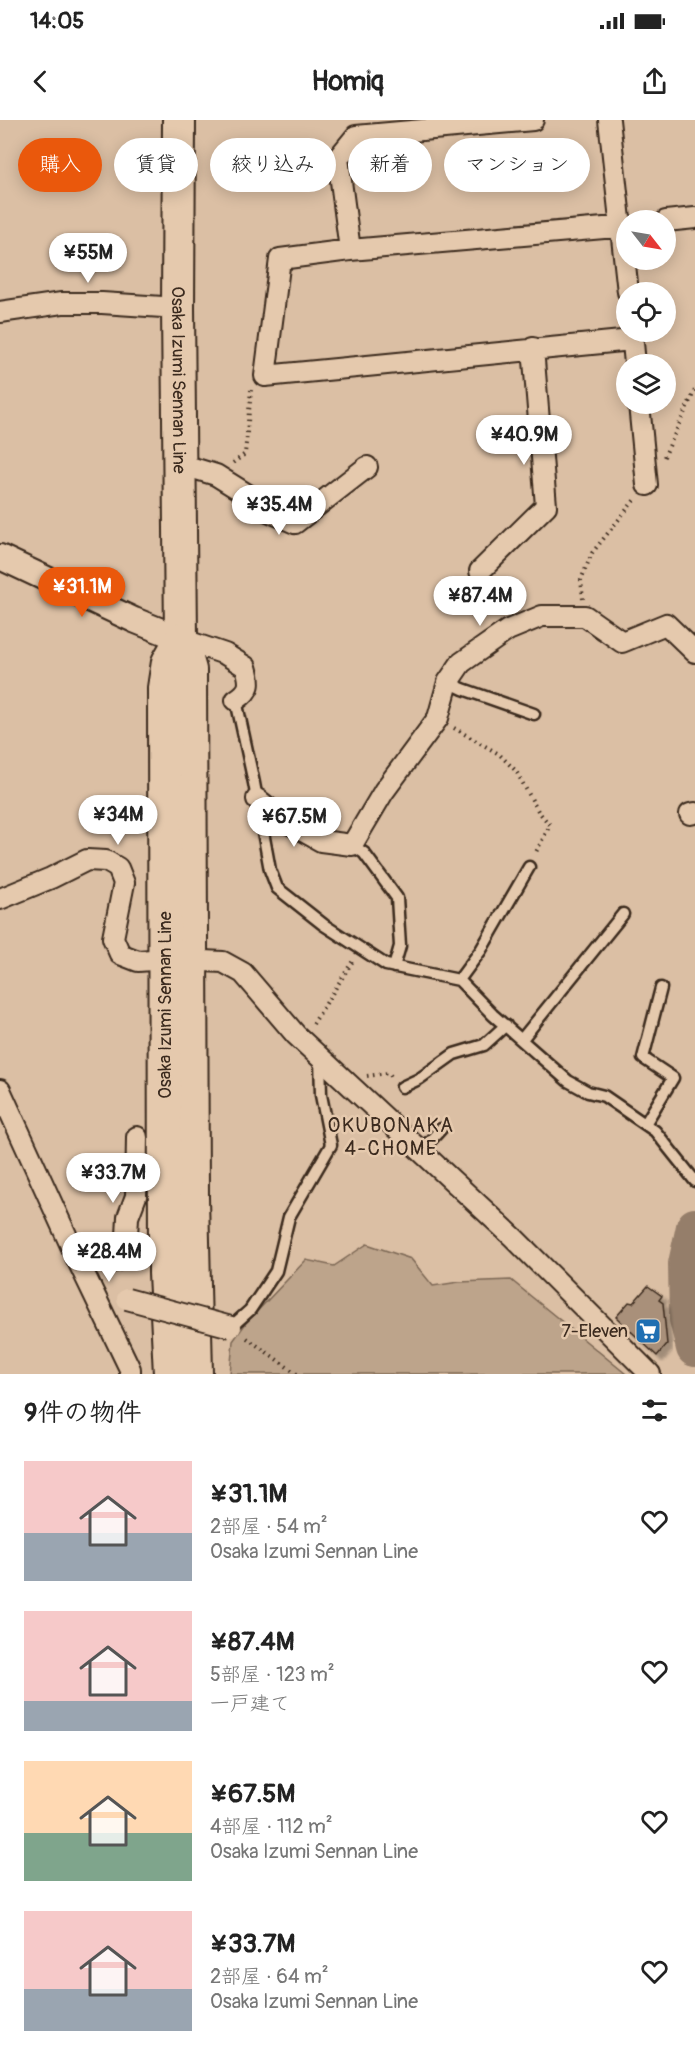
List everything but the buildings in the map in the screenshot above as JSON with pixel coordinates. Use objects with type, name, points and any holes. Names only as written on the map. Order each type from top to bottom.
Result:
[{"type":"main road","name":"Osaka Izumi Sennan Line","points":[[179,120],[181,639],[168,662],[164,688],[163,777],[178,960],[192,1209],[196,1374]]},
{"type":"main road","name":"Osaka Izumi Sennan Line","points":[[170,1374],[165,1273],[178,960]]},
{"type":"street","points":[[351,250],[338,158],[356,136],[533,120]]},
{"type":"street","points":[[609,120],[622,210]]},
{"type":"street","points":[[676,220],[695,218]]},
{"type":"street","points":[[616,227],[351,250],[280,259],[265,376],[616,338]]},
{"type":"street","points":[[0,312],[62,303],[102,303],[178,309]]},
{"type":"street","points":[[480,571],[546,506],[533,348]]},
{"type":"street","points":[[640,414],[647,485]]},
{"type":"street","points":[[180,464],[216,475],[248,495],[257,506],[296,523],[367,467]]},
{"type":"street","points":[[0,557],[134,620],[225,654],[246,667],[250,681],[245,694],[236,700]]},
{"type":"street","points":[[257,799],[285,821],[321,841],[352,845],[384,791],[438,718],[448,682],[461,663],[508,630],[542,616],[585,616],[622,642],[666,624],[695,652]]},
{"type":"street","points":[[0,899],[87,860],[106,861],[118,868],[124,883],[113,938],[120,954],[138,961],[222,962],[243,973],[296,1035],[513,1237],[650,1374]]},
{"type":"street","points":[[0,1090],[130,1369],[130,1374]]},
{"type":"street","points":[[78,1261],[115,1261],[126,1255],[128,1217],[136,1196],[137,1137]]},
{"type":"street","points":[[100,1308],[118,1300],[127,1299],[231,1327]]},
{"type":"lane","points":[[448,682],[534,714]]},
{"type":"lane","points":[[236,700],[270,870],[277,888],[324,925],[386,965],[459,980],[493,1015],[568,1081],[588,1092],[604,1096],[655,1131],[695,1181]]},
{"type":"lane","points":[[352,845],[364,853],[398,898],[400,946],[394,967]]},
{"type":"lane","points":[[459,980],[482,950],[529,867]]},
{"type":"lane","points":[[522,1039],[623,914]]},
{"type":"lane","points":[[645,1124],[673,1078],[643,1058],[661,988]]},
{"type":"lane","points":[[402,1087],[419,1079],[454,1054],[484,1045],[506,1025]]},
{"type":"lane","points":[[231,1327],[250,1310],[276,1271],[289,1217],[332,1145],[321,1095],[320,1057]]},
{"type":"lane","points":[[421,1151],[441,1129]]},
{"type":"path","points":[[216,475],[245,454],[252,383],[265,376]]},
{"type":"path","points":[[585,616],[582,580],[592,553],[647,485],[667,454],[695,390]]},
{"type":"path","points":[[438,718],[499,754],[516,771],[538,812],[550,825],[529,867]]},
{"type":"path","points":[[296,1035],[310,1028],[360,949]]},
{"type":"path","points":[[343,1078],[388,1073],[402,1087]]},
{"type":"path","points":[[231,1327],[297,1374]]},
{"type":"shaded area","points":[[367,1244],[411,1259],[433,1286],[459,1282],[511,1280],[626,1374],[230,1374],[233,1341],[246,1323],[306,1260],[334,1266]]},
{"type":"waterway","points":[[695,1227],[687,1264],[688,1319],[695,1348]]},
{"type":"place","name":"7-Eleven","points":[[648,1331]]},
{"type":"district","name":"OKUBONAKA 4-CHOME","points":[[391,1136]]}]
